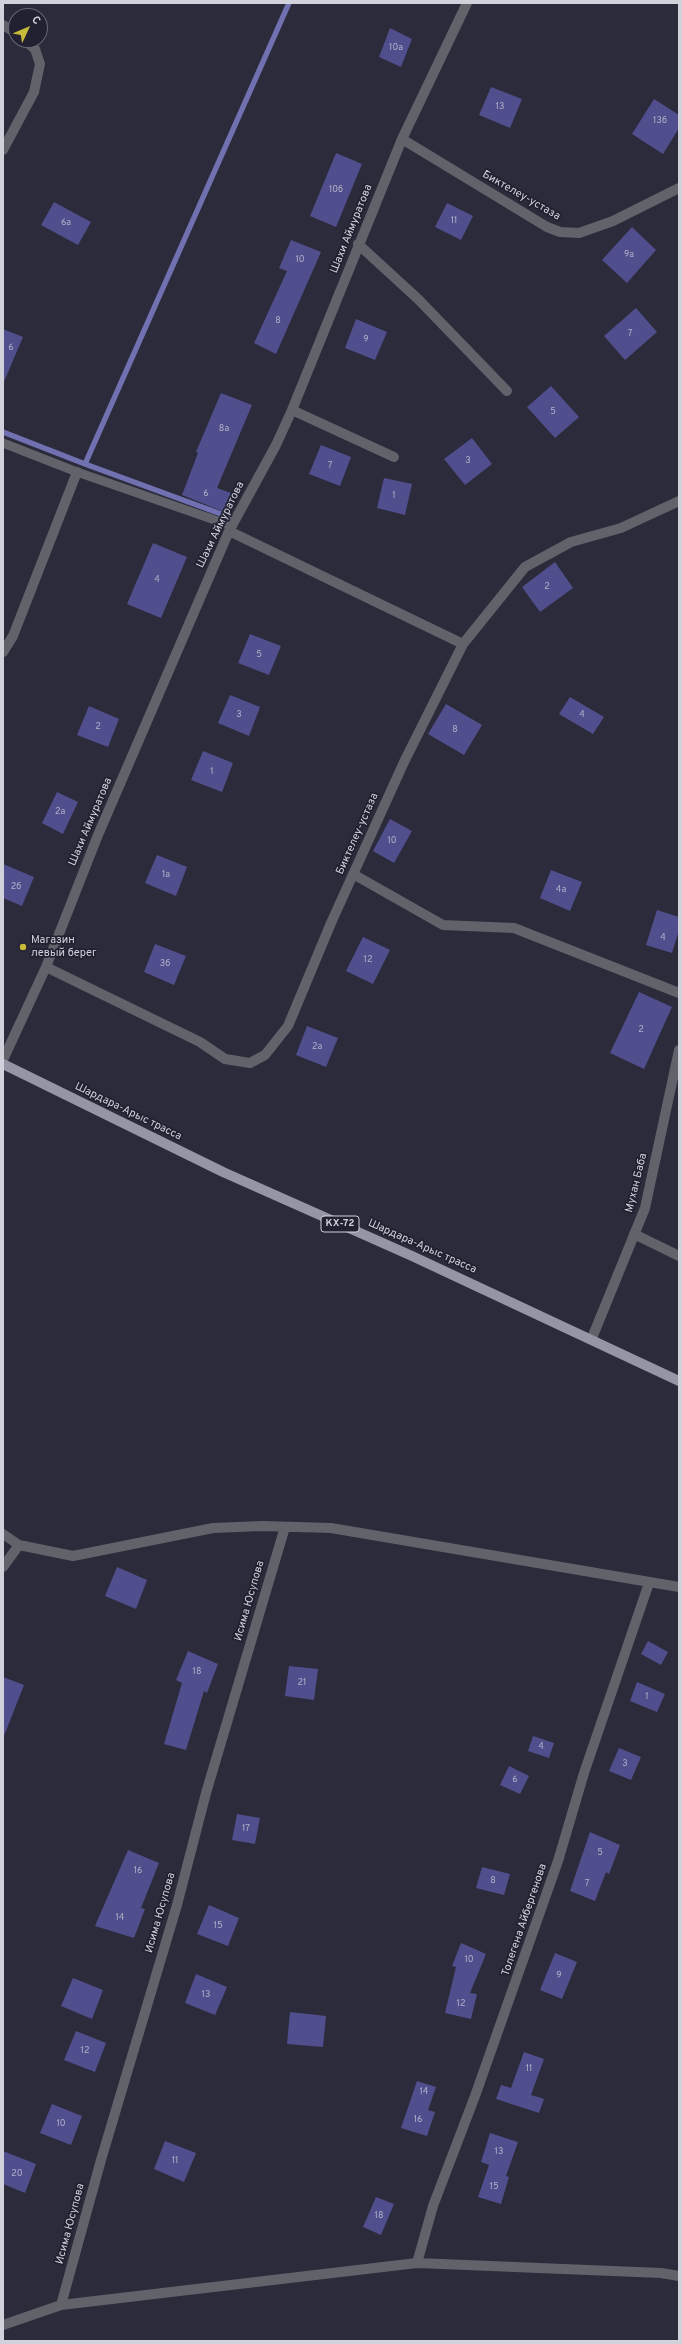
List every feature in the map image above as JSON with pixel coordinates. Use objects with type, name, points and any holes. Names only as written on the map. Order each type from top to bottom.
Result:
[{"type":"main road","name":"Шардара-Арыс трасса","points":[[3,1064],[223,1172],[592,1338],[679,1381]]},
{"type":"street","name":"Шахи Аймуратова","points":[[3,1060],[46,967],[98,835],[230,528],[276,445],[292,410],[402,138],[467,3]]},
{"type":"street","points":[[3,150],[34,92],[40,64],[34,48]]},
{"type":"street","name":"Биктелеу-устаза","points":[[402,138],[547,227],[560,232],[579,233],[613,221],[679,188]]},
{"type":"street","points":[[358,244],[418,299],[507,391]]},
{"type":"street","points":[[292,410],[394,457]]},
{"type":"street","points":[[3,652],[13,636],[77,472]]},
{"type":"street","name":"Биктелеу-устаза","points":[[46,967],[200,1042],[225,1059],[250,1063],[265,1055],[288,1026],[353,874],[404,762],[463,644],[525,567],[572,542],[621,528],[679,500]]},
{"type":"street","points":[[230,528],[463,644]]},
{"type":"street","points":[[353,874],[443,925],[514,928],[679,993]]},
{"type":"street","name":"Мухан Баба","points":[[592,1338],[645,1208],[679,1050]]},
{"type":"street","points":[[634,1234],[679,1256]]},
{"type":"street","name":"Исима Юсупова","points":[[61,2305],[101,2160],[177,1905],[206,1793],[285,1527]]},
{"type":"street","points":[[3,1534],[19,1545],[73,1556],[213,1528],[331,1528],[679,1587]]},
{"type":"street","points":[[3,1567],[19,1545]]},
{"type":"street","name":"Толегена Айбергенова","points":[[417,2263],[433,2206],[475,2096],[555,1869],[591,1752],[649,1583]]},
{"type":"street","points":[[3,2325],[61,2305],[417,2263],[661,2273],[679,2276]]},
{"type":"lane","points":[[3,443],[77,472],[230,528]]},
{"type":"building","points":[[390,28],[412,39],[401,67],[379,57]]},
{"type":"building","points":[[491,87],[522,99],[510,128],[479,115]]},
{"type":"building","points":[[654,99],[679,115],[679,128],[663,154],[632,134]]},
{"type":"building","points":[[336,153],[362,164],[336,227],[310,216]]},
{"type":"building","points":[[54,202],[91,222],[78,245],[41,225]]},
{"type":"building","points":[[447,203],[473,216],[461,240],[435,227]]},
{"type":"building","points":[[632,227],[656,250],[627,283],[602,260]]},
{"type":"building","points":[[291,240],[321,252],[276,354],[254,343],[287,271],[279,268]]},
{"type":"building","points":[[636,308],[657,332],[625,360],[604,336]]},
{"type":"building","points":[[356,319],[387,332],[375,360],[345,348]]},
{"type":"building","points":[[3,329],[23,337],[3,384]]},
{"type":"building","points":[[551,386],[579,417],[555,438],[527,407]]},
{"type":"building","points":[[221,393],[252,405],[217,488],[231,493],[224,512],[182,495],[198,453],[196,452]]},
{"type":"building","points":[[472,438],[492,464],[465,485],[444,459]]},
{"type":"building","points":[[321,445],[351,457],[340,486],[309,474]]},
{"type":"building","points":[[384,478],[412,484],[405,515],[377,508]]},
{"type":"building","points":[[153,543],[187,557],[161,618],[127,604]]},
{"type":"building","points":[[555,562],[573,588],[540,612],[522,587]]},
{"type":"building","points":[[250,634],[281,646],[269,675],[238,663]]},
{"type":"building","points":[[230,695],[260,707],[249,736],[218,723]]},
{"type":"building","points":[[570,697],[604,717],[593,734],[559,714]]},
{"type":"building","points":[[446,704],[482,725],[464,755],[428,734]]},
{"type":"building","points":[[89,706],[119,719],[108,747],[77,735]]},
{"type":"building","points":[[203,751],[233,763],[222,792],[191,780]]},
{"type":"building","points":[[57,792],[78,802],[63,834],[42,823]]},
{"type":"building","points":[[390,819],[412,831],[394,863],[373,851]]},
{"type":"building","points":[[157,855],[187,867],[176,896],[145,883]]},
{"type":"building","points":[[3,864],[34,877],[22,906],[3,898]]},
{"type":"building","points":[[551,870],[582,882],[570,911],[540,898]]},
{"type":"building","points":[[657,910],[679,917],[679,930],[672,953],[646,945]]},
{"type":"building","points":[[363,937],[390,950],[373,984],[346,971]]},
{"type":"building","points":[[155,944],[186,956],[174,985],[144,972]]},
{"type":"building","points":[[639,992],[672,1007],[644,1069],[610,1053]]},
{"type":"building","points":[[307,1026],[338,1038],[326,1067],[296,1055]]},
{"type":"building","points":[[117,1567],[147,1580],[136,1609],[105,1596]]},
{"type":"building","points":[[648,1641],[668,1652],[661,1665],[641,1654]]},
{"type":"building","points":[[188,1651],[218,1664],[207,1693],[204,1691],[186,1750],[164,1744],[182,1683],[176,1680]]},
{"type":"building","points":[[289,1666],[318,1669],[314,1700],[285,1696]]},
{"type":"building","points":[[3,1677],[24,1685],[4,1736],[3,1736]]},
{"type":"building","points":[[637,1682],[665,1694],[657,1712],[630,1701]]},
{"type":"building","points":[[533,1736],[554,1743],[549,1758],[528,1751]]},
{"type":"building","points":[[619,1748],[641,1757],[631,1780],[609,1771]]},
{"type":"building","points":[[509,1766],[529,1776],[520,1794],[500,1785]]},
{"type":"building","points":[[237,1814],[260,1818],[255,1844],[232,1840]]},
{"type":"building","points":[[590,1832],[620,1845],[609,1874],[606,1872],[595,1901],[570,1891]]},
{"type":"building","points":[[128,1850],[159,1863],[141,1908],[145,1909],[134,1938],[95,1926]]},
{"type":"building","points":[[482,1867],[510,1874],[504,1895],[476,1888]]},
{"type":"building","points":[[209,1905],[239,1918],[228,1946],[197,1934]]},
{"type":"building","points":[[461,1943],[486,1954],[470,1993],[477,1994],[471,2019],[445,2013],[456,1967],[452,1966]]},
{"type":"building","points":[[555,1953],[577,1962],[562,1999],[540,1990]]},
{"type":"building","points":[[196,1974],[227,1987],[215,2015],[185,2003]]},
{"type":"building","points":[[73,1978],[103,1990],[92,2019],[61,2006]]},
{"type":"building","points":[[290,2012],[326,2016],[323,2047],[287,2044]]},
{"type":"building","points":[[76,2031],[106,2043],[95,2072],[64,2060]]},
{"type":"building","points":[[524,2052],[544,2059],[531,2095],[544,2099],[539,2113],[496,2099],[501,2085],[511,2088]]},
{"type":"building","points":[[417,2081],[436,2087],[428,2110],[435,2112],[427,2136],[401,2128]]},
{"type":"building","points":[[52,2104],[82,2116],[71,2145],[40,2133]]},
{"type":"building","points":[[490,2133],[518,2142],[506,2176],[509,2177],[501,2204],[478,2197],[489,2165],[481,2162]]},
{"type":"building","points":[[165,2141],[196,2153],[184,2182],[154,2169]]},
{"type":"building","points":[[3,2151],[36,2164],[25,2193],[3,2184]]},
{"type":"building","points":[[376,2197],[394,2204],[381,2235],[363,2227]]},
{"type":"waterway","points":[[3,432],[85,464],[289,3]]},
{"type":"waterway","points":[[85,464],[232,518]]},
{"type":"place","name":"Магазин левый берег","points":[[23,947]]}]
